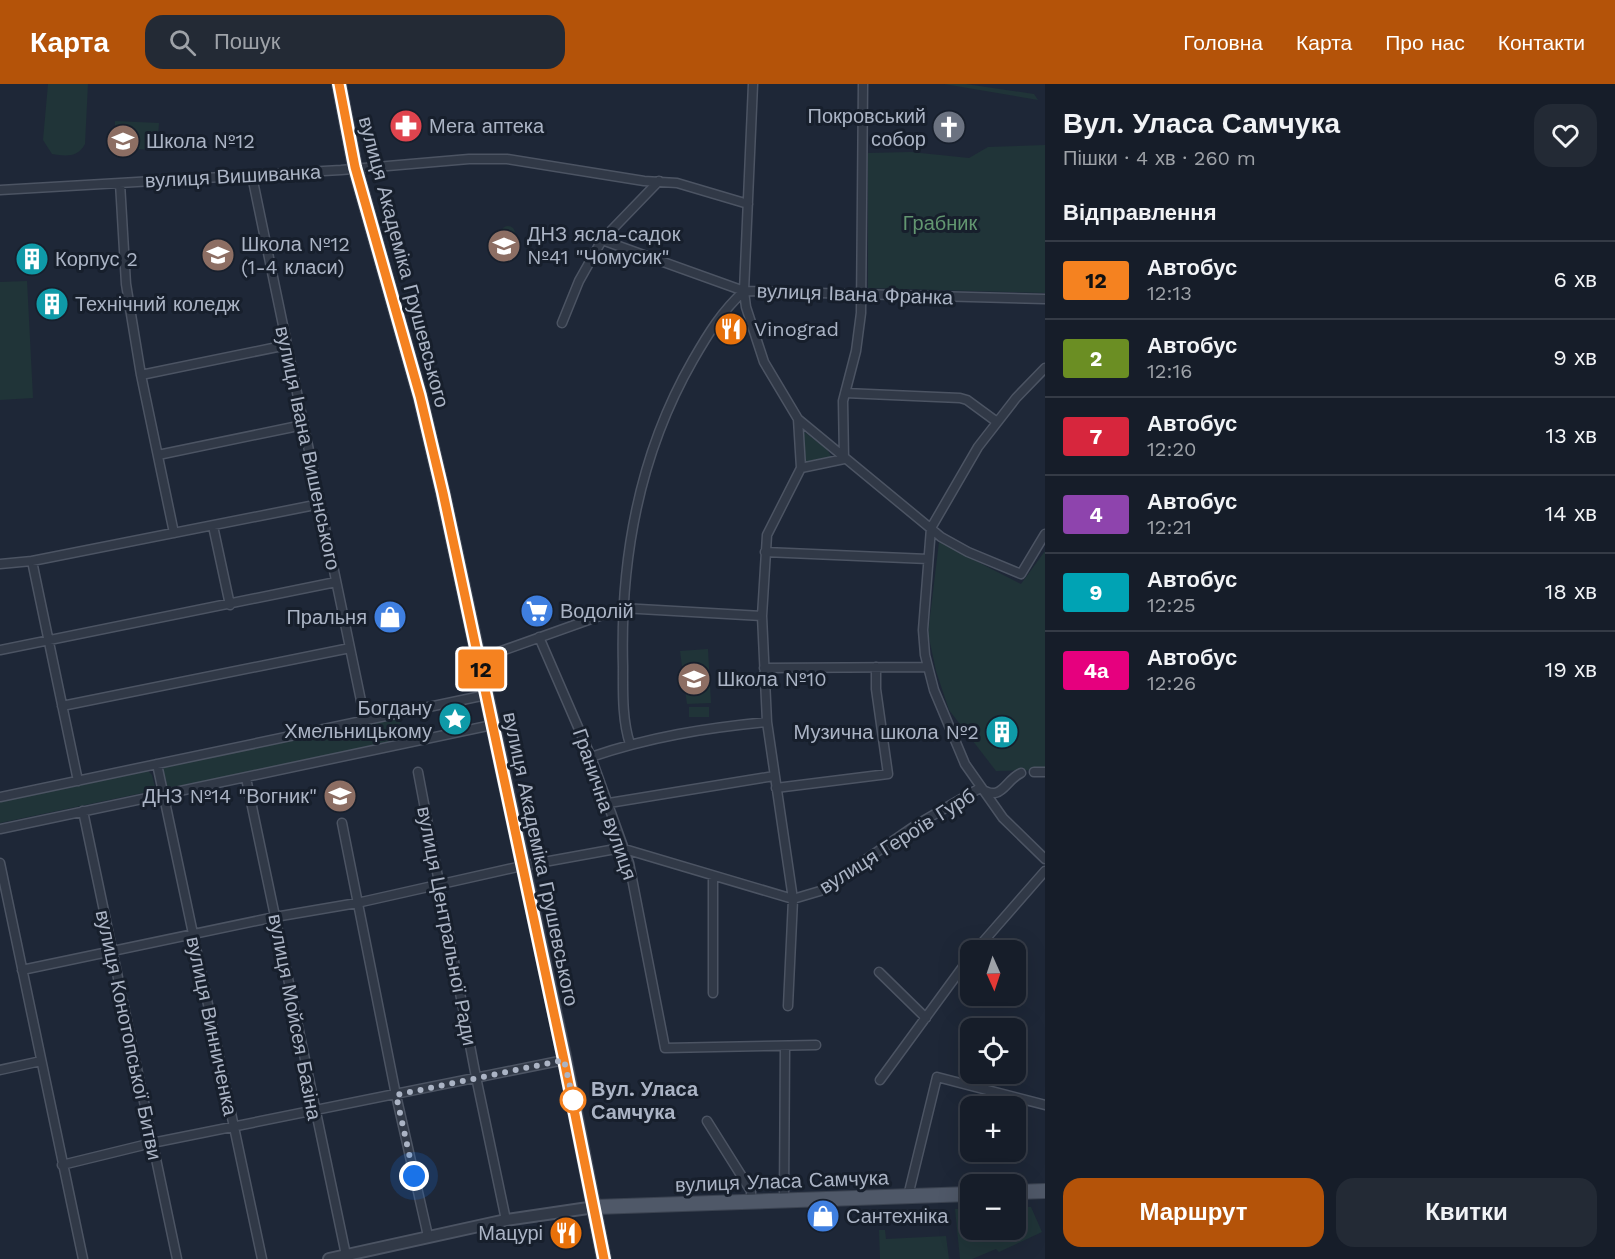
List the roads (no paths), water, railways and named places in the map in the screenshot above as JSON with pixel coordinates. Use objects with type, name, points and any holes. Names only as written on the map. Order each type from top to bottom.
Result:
[{"type":"main road","name":"вулиця Академіка Грушевського","points":[[339,84],[355,167],[420,396],[564,1060],[604,1259]]},
{"type":"main road","points":[[1026,1192],[1045,1191]]},
{"type":"main road","name":"вулиця Уласа Самчука","points":[[595,1207],[960,1194]]},
{"type":"street","points":[[753,84],[744,291],[746,308],[764,362],[798,419],[941,537],[968,552],[1021,574],[1045,534]]},
{"type":"street","points":[[844,459],[842,416],[859,335],[863,84]]},
{"type":"street","name":"вулиця Вишиванка","points":[[0,190],[252,176],[470,159],[507,159],[644,182],[676,183],[748,204]]},
{"type":"street","name":"вулиця Івана Вишенського","points":[[252,176],[364,720]]},
{"type":"street","points":[[562,323],[579,281],[602,240],[659,181]]},
{"type":"street","points":[[120,183],[126,284],[141,375],[174,533]]},
{"type":"street","name":"вулиця Івана Франка","points":[[602,240],[744,291],[1045,299]]},
{"type":"street","points":[[630,744],[623,691],[622,608],[633,524],[665,414],[708,333],[725,309],[744,291]]},
{"type":"street","points":[[141,375],[287,345]]},
{"type":"street","points":[[1045,368],[997,422],[963,470],[930,528],[923,630],[928,667],[951,734],[980,788],[1003,818],[1045,859]]},
{"type":"street","points":[[845,393],[960,398],[968,400],[997,422]]},
{"type":"street","points":[[788,1006],[793,899],[767,722],[762,616],[767,535],[776,512],[801,468],[798,419]]},
{"type":"street","points":[[158,455],[303,425]]},
{"type":"street","points":[[801,468],[844,459]]},
{"type":"street","points":[[0,564],[32,561],[320,504]]},
{"type":"street","points":[[213,526],[230,604]]},
{"type":"street","points":[[765,552],[928,559]]},
{"type":"street","points":[[32,561],[78,780]]},
{"type":"street","points":[[0,650],[336,582]]},
{"type":"street","points":[[478,658],[622,608],[762,616]]},
{"type":"street","name":"Гранична вулиця","points":[[539,637],[591,757],[609,803],[621,848],[629,863],[665,1048],[784,1046]]},
{"type":"street","points":[[62,706],[350,648]]},
{"type":"street","points":[[776,788],[888,774],[876,689],[876,667]]},
{"type":"street","points":[[764,668],[928,667]]},
{"type":"street","points":[[0,797],[486,695]]},
{"type":"street","points":[[591,757],[630,744],[685,731],[767,722]]},
{"type":"street","points":[[0,829],[492,725]]},
{"type":"street","name":"вулиця Винниченка","points":[[157,764],[261,1259]]},
{"type":"street","name":"вулиця Центральної Ради","points":[[418,772],[476,1077],[507,1220]]},
{"type":"street","points":[[1034,772],[1045,772]]},
{"type":"street","name":"вулиця Героїв Гурб","points":[[22,970],[275,917],[357,903],[522,866],[621,848],[793,899],[820,891],[916,825],[980,788],[988,794],[995,794],[1021,773]]},
{"type":"street","points":[[609,803],[774,776]]},
{"type":"street","name":"вулиця Мойсея Базіна","points":[[246,778],[346,1255]]},
{"type":"street","name":"вулиця Конотопської Битви","points":[[83,811],[177,1259]]},
{"type":"street","points":[[342,823],[396,1095],[428,1236]]},
{"type":"street","points":[[0,863],[83,1259]]},
{"type":"street","points":[[985,940],[1045,871]]},
{"type":"street","points":[[713,877],[713,993]]},
{"type":"street","points":[[880,1080],[960,971]]},
{"type":"street","points":[[879,972],[926,1018]]},
{"type":"street","points":[[784,1200],[784,1046],[816,1045]]},
{"type":"street","points":[[62,1165],[233,1126],[564,1060]]},
{"type":"street","points":[[0,1070],[41,1061]]},
{"type":"street","points":[[908,1196],[937,1077],[1045,1105]]},
{"type":"street","points":[[706,1121],[751,1191],[751,1202]]},
{"type":"street","points":[[328,1259],[507,1220],[595,1207]]},
{"type":"place","name":"Мега аптека","points":[[406,126]]},
{"type":"place","name":"Покровський собор","points":[[949,127]]},
{"type":"place","name":"Школа №12","points":[[123,141]]},
{"type":"place","name":"ДНЗ ясла-садок №41 \"Чомусик\"","points":[[504,246]]},
{"type":"place","name":"Школа №12 (1-4 класи)","points":[[218,255]]},
{"type":"place","name":"Корпус 2","points":[[32,259]]},
{"type":"place","name":"Технічний коледж","points":[[52,304]]},
{"type":"place","name":"Vinograd","points":[[731,329]]},
{"type":"place","name":"Водолій","points":[[537,611]]},
{"type":"place","name":"Пральня","points":[[390,617]]},
{"type":"place","name":"Школа №10","points":[[694,679]]},
{"type":"place","name":"Богдану Хмельницькому","points":[[455,719]]},
{"type":"place","name":"Музична школа №2","points":[[1002,732]]},
{"type":"place","name":"ДНЗ №14 \"Вогник\"","points":[[340,796]]},
{"type":"place","name":"Вул. Уласа Самчука","points":[[573,1100]]},
{"type":"place","name":"Сантехніка","points":[[823,1216]]},
{"type":"place","name":"Мацурі","points":[[566,1233]]},
{"type":"park label","name":"Грабник","points":[[940,223]]}]
